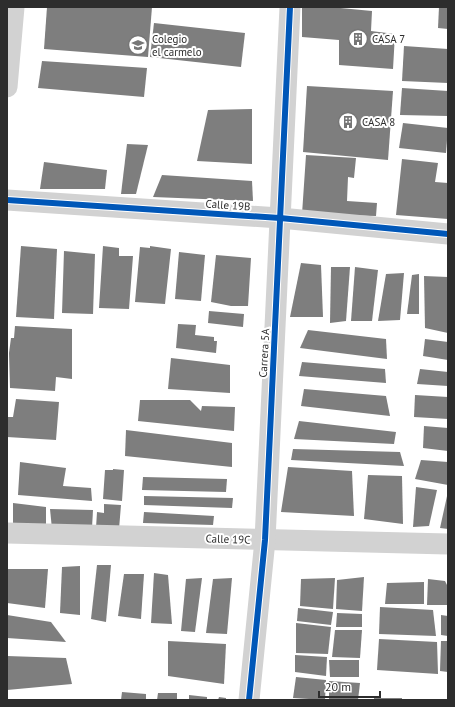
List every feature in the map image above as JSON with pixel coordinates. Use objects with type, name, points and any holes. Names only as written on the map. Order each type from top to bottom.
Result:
[{"type":"street","points":[[7,87],[14,7]]},
{"type":"street","name":"Carrera 5A","points":[[249,700],[265,540],[290,7]]},
{"type":"street","name":"Calle 19B","points":[[7,200],[280,218],[448,234]]},
{"type":"street","name":"Calle 19C","points":[[7,533],[448,544]]},
{"type":"building","points":[[47,7],[152,7],[148,57],[44,49]]},
{"type":"building","name":"CASA 7","points":[[302,7],[330,7],[372,11],[371,31],[395,34],[393,69],[339,65],[339,40],[302,37]]},
{"type":"building","points":[[439,7],[448,7],[448,29],[438,28]]},
{"type":"building","points":[[154,23],[245,33],[241,67],[150,57]]},
{"type":"building","points":[[404,46],[448,49],[448,83],[402,81]]},
{"type":"building","points":[[42,61],[147,68],[144,97],[38,88]]},
{"type":"building","name":"CASA 8","points":[[307,86],[393,91],[388,160],[303,152]]},
{"type":"building","points":[[402,88],[448,91],[448,116],[400,115]]},
{"type":"building","points":[[252,109],[252,164],[197,161],[208,110]]},
{"type":"building","points":[[403,123],[448,128],[446,153],[399,148]]},
{"type":"building","points":[[127,144],[148,145],[136,194],[121,194]]},
{"type":"building","name":"CASA 8","points":[[306,155],[356,158],[354,178],[348,177],[347,201],[377,203],[376,216],[302,214]]},
{"type":"building","points":[[402,159],[438,163],[435,182],[448,183],[448,219],[396,215]]},
{"type":"building","points":[[44,162],[107,170],[105,189],[40,189]]},
{"type":"building","points":[[162,175],[252,181],[253,201],[153,197]]},
{"type":"building","points":[[21,246],[57,249],[54,319],[16,317]]},
{"type":"building","points":[[103,246],[119,248],[119,256],[133,256],[129,309],[99,308]]},
{"type":"building","points":[[150,246],[171,249],[165,304],[135,302],[140,247],[150,248]]},
{"type":"building","points":[[64,251],[95,254],[93,314],[62,313]]},
{"type":"building","points":[[179,252],[205,255],[201,301],[175,299]]},
{"type":"building","points":[[216,255],[251,258],[248,306],[231,306],[211,302]]},
{"type":"building","points":[[301,263],[321,265],[323,317],[290,317]]},
{"type":"building","points":[[331,267],[350,267],[346,321],[330,323]]},
{"type":"building","points":[[355,267],[378,270],[372,321],[351,321]]},
{"type":"building","points":[[404,273],[400,320],[378,321],[386,274]]},
{"type":"building","points":[[419,274],[419,314],[407,314],[412,275]]},
{"type":"building","points":[[424,276],[448,277],[448,333],[425,328]]},
{"type":"building","points":[[209,311],[244,314],[243,327],[208,323]]},
{"type":"building","points":[[178,324],[196,325],[195,335],[214,337],[214,341],[217,341],[216,353],[176,348]]},
{"type":"building","points":[[15,326],[72,329],[72,379],[56,377],[55,391],[10,388],[9,353],[11,338],[14,338]]},
{"type":"building","points":[[308,330],[386,339],[387,359],[300,348]]},
{"type":"building","points":[[425,339],[448,342],[448,360],[423,356]]},
{"type":"building","points":[[171,358],[230,365],[230,393],[168,389]]},
{"type":"building","points":[[302,362],[385,369],[386,383],[299,376]]},
{"type":"building","points":[[420,369],[448,372],[448,386],[417,384]]},
{"type":"building","points":[[304,389],[386,396],[390,416],[301,406]]},
{"type":"building","points":[[415,395],[448,397],[448,419],[414,417]]},
{"type":"building","points":[[16,399],[59,402],[56,440],[7,437],[7,417],[13,417]]},
{"type":"building","points":[[140,400],[190,400],[201,411],[202,406],[235,407],[234,431],[138,421]]},
{"type":"building","points":[[299,421],[396,432],[394,444],[294,439]]},
{"type":"building","points":[[424,426],[448,428],[448,451],[423,448]]},
{"type":"building","points":[[126,430],[232,443],[232,467],[125,456]]},
{"type":"building","points":[[293,449],[400,452],[404,466],[291,460]]},
{"type":"building","points":[[421,460],[448,462],[448,485],[415,479]]},
{"type":"building","points":[[20,462],[66,468],[63,486],[91,488],[92,501],[18,495]]},
{"type":"building","points":[[288,467],[352,471],[354,516],[281,512]]},
{"type":"building","points":[[105,470],[124,470],[122,501],[103,499]]},
{"type":"building","points":[[368,475],[402,476],[403,524],[364,519]]},
{"type":"building","points":[[143,477],[227,479],[226,492],[142,490]]},
{"type":"building","points":[[416,487],[437,490],[429,526],[413,527]]},
{"type":"building","points":[[144,496],[233,498],[232,508],[144,505]]},
{"type":"building","points":[[447,496],[448,529],[440,528]]},
{"type":"building","points":[[13,503],[46,507],[46,526],[13,526]]},
{"type":"building","points":[[104,504],[121,505],[119,529],[96,528],[97,512],[104,513]]},
{"type":"building","points":[[50,509],[93,510],[92,528],[52,529]]},
{"type":"building","points":[[144,512],[214,516],[213,525],[143,523]]},
{"type":"building","points":[[97,565],[111,565],[106,622],[91,619]]},
{"type":"building","points":[[80,566],[80,615],[60,613],[62,567]]},
{"type":"building","points":[[7,569],[48,569],[45,608],[7,603]]},
{"type":"building","points":[[154,573],[168,575],[172,624],[151,623]]},
{"type":"building","points":[[124,574],[144,574],[141,619],[118,616]]},
{"type":"building","points":[[364,577],[362,611],[336,609],[337,580]]},
{"type":"building","points":[[202,578],[195,632],[181,631],[186,579]]},
{"type":"building","points":[[232,578],[227,634],[206,633],[213,579]]},
{"type":"building","points":[[335,578],[333,609],[300,606],[301,579]]},
{"type":"building","points":[[428,579],[445,581],[448,587],[448,605],[427,605]]},
{"type":"building","points":[[424,582],[424,604],[385,604],[387,583]]},
{"type":"building","points":[[380,607],[433,610],[436,636],[379,634]]},
{"type":"building","points":[[298,608],[333,612],[331,625],[297,621]]},
{"type":"building","points":[[337,613],[362,614],[362,627],[336,627]]},
{"type":"building","points":[[7,615],[51,622],[66,642],[7,638]]},
{"type":"building","points":[[441,615],[448,616],[448,636],[441,635]]},
{"type":"building","points":[[296,623],[331,627],[328,654],[296,653]]},
{"type":"building","points":[[335,630],[362,630],[360,658],[332,657]]},
{"type":"building","points":[[379,639],[437,642],[438,674],[377,670]]},
{"type":"building","points":[[168,641],[226,644],[224,684],[168,676]]},
{"type":"building","points":[[441,641],[448,641],[448,672],[440,671]]},
{"type":"building","points":[[295,655],[327,657],[326,676],[295,672]]},
{"type":"building","points":[[7,656],[66,658],[72,684],[7,690]]},
{"type":"building","points":[[329,660],[359,660],[359,677],[330,677]]},
{"type":"building","points":[[296,677],[326,680],[325,700],[293,698]]},
{"type":"building","points":[[329,681],[360,683],[358,700],[329,700]]},
{"type":"building","points":[[122,692],[146,694],[146,700],[121,700]]},
{"type":"building","points":[[158,693],[177,693],[177,700],[157,700]]},
{"type":"building","points":[[189,695],[207,697],[207,700],[189,700]]},
{"type":"building","points":[[219,697],[226,698],[226,700],[218,700]]},
{"type":"building","points":[[374,698],[402,698],[402,700],[374,700]]},
{"type":"cycle path","points":[[249,700],[265,540],[290,7]]},
{"type":"cycle path","points":[[7,200],[280,218],[448,234]]},
{"type":"place","name":"CASA 7","points":[[358,39]]},
{"type":"place","name":"Colegio el carmelo","points":[[138,45]]},
{"type":"place","name":"CASA 8","points":[[348,122]]}]
